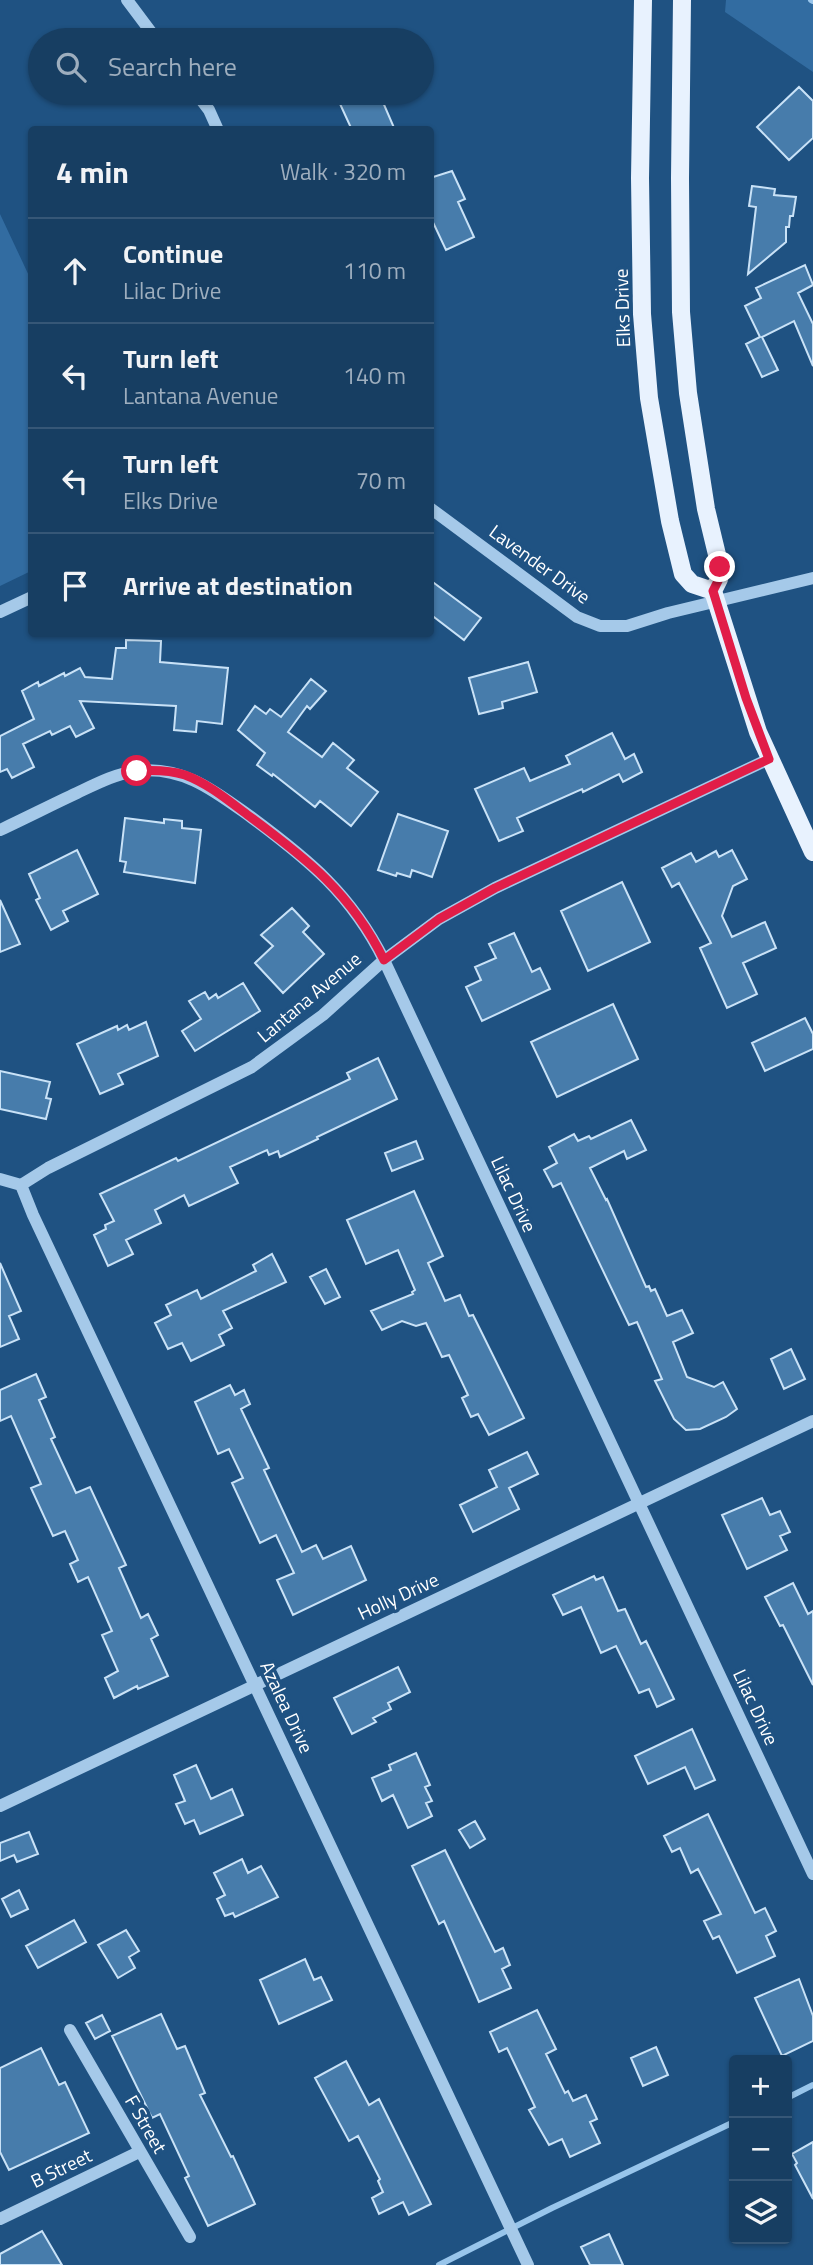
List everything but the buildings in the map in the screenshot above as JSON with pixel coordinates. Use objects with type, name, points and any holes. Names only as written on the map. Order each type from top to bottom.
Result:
[{"type":"main road","name":"Elks Drive","points":[[643,0],[640,178],[642,314],[649,398],[682,574],[692,584],[715,597]]},
{"type":"main road","points":[[682,0],[681,312],[690,406],[706,509],[720,567],[715,597],[746,698],[769,759],[813,852]]},
{"type":"street","points":[[127,0],[148,28]]},
{"type":"street","points":[[205,105],[216,126]]},
{"type":"street","name":"Lavender Drive","points":[[434,511],[569,611],[600,626],[627,626],[715,597],[813,578]]},
{"type":"street","points":[[0,612],[28,599]]},
{"type":"street","name":"Lantana Avenue","points":[[21,1185],[48,1168],[253,1067],[323,1015],[384,960],[439,919],[495,888],[769,759]]},
{"type":"street","name":"Lilac Drive","points":[[0,830],[121,774],[153,770],[186,776],[216,792],[310,862],[348,903],[369,932],[384,960],[813,1874]]},
{"type":"street","points":[[0,1179],[21,1185]]},
{"type":"street","name":"Azalea Drive","points":[[21,1185],[38,1228],[528,2265]]},
{"type":"street","name":"Holly Drive","points":[[0,1805],[813,1421]]},
{"type":"street","name":"F Street","points":[[70,2030],[190,2236]]},
{"type":"street","name":"B Street","points":[[0,2219],[139,2152]]},
{"type":"shaded area","points":[[726,0],[813,0],[813,72],[725,12]]},
{"type":"shaded area","points":[[0,214],[28,274],[28,572],[0,586]]},
{"type":"waterway","points":[[792,2096],[813,2085]]},
{"type":"waterway","points":[[439,2265],[729,2124]]},
{"type":"route","points":[[137,771],[170,771],[202,783],[297,851],[323,874],[348,903],[369,932],[384,960],[439,919],[495,888],[769,759],[746,698],[713,591],[719,579],[720,567]]}]
